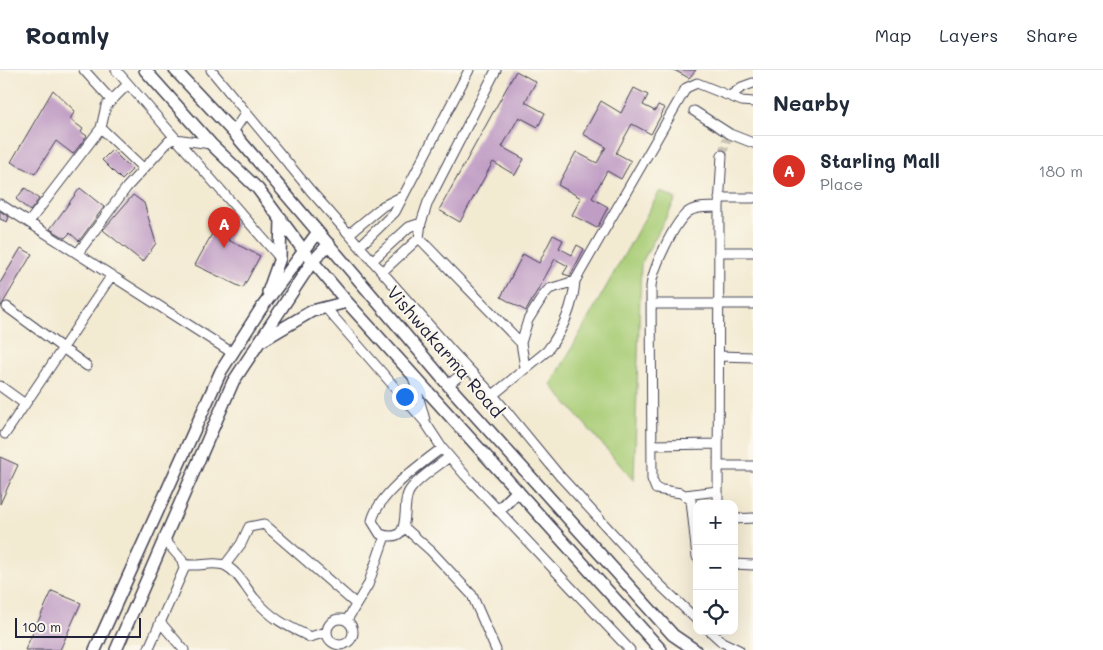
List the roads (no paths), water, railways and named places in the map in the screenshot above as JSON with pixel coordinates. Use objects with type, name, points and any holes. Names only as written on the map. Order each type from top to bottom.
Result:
[{"type":"street","points":[[84,70],[111,100]]},
{"type":"street","points":[[116,70],[124,88],[169,142],[280,258]]},
{"type":"street","points":[[145,70],[211,144],[258,188],[312,262],[413,377],[661,650]]},
{"type":"street","name":"Vishwakarma Road","points":[[175,70],[233,132],[448,385],[673,635],[695,650]]},
{"type":"street","points":[[211,70],[245,114],[372,261],[468,369],[494,395],[572,489],[657,582],[693,616]]},
{"type":"street","points":[[360,246],[390,218],[469,70]]},
{"type":"street","points":[[382,272],[419,238],[421,223],[428,202],[496,70]]},
{"type":"street","points":[[494,395],[525,367],[547,351],[553,342],[571,309],[575,281],[686,88],[697,83],[730,96],[753,102]]},
{"type":"street","points":[[730,96],[742,87],[753,83]]},
{"type":"street","points":[[29,222],[101,128],[103,112],[111,100],[124,88]]},
{"type":"street","points":[[694,111],[729,137],[753,143]]},
{"type":"street","points":[[233,132],[245,114]]},
{"type":"street","points":[[101,128],[143,168]]},
{"type":"street","points":[[78,253],[143,168],[169,142],[211,144]]},
{"type":"street","points":[[718,500],[719,202],[722,155]]},
{"type":"street","points":[[349,234],[384,206],[403,196]]},
{"type":"street","points":[[718,491],[685,495],[660,490],[653,486],[652,274],[682,218],[695,209],[719,202],[753,198]]},
{"type":"street","points":[[0,204],[231,352]]},
{"type":"street","points":[[260,310],[280,258],[281,218]]},
{"type":"street","points":[[372,261],[409,227],[421,223]]},
{"type":"street","points":[[95,650],[231,352],[318,232]]},
{"type":"street","points":[[419,238],[520,344]]},
{"type":"street","points":[[116,650],[163,538],[233,382],[312,262],[329,244]]},
{"type":"street","points":[[719,252],[753,252]]},
{"type":"street","points":[[5,434],[112,275]]},
{"type":"street","points":[[525,367],[520,344],[528,320],[543,296],[557,286],[575,281]]},
{"type":"street","points":[[259,342],[325,306],[347,302]]},
{"type":"street","points":[[652,304],[753,304]]},
{"type":"street","points":[[325,306],[425,422],[449,457],[630,650]]},
{"type":"street","points":[[6,307],[64,347],[87,366]]},
{"type":"street","points":[[719,356],[753,357]]},
{"type":"street","points":[[448,385],[468,369]]},
{"type":"street","points":[[413,377],[425,422]]},
{"type":"street","points":[[0,386],[26,404]]},
{"type":"street","points":[[652,445],[718,444]]},
{"type":"street","points":[[442,448],[403,480],[377,507],[372,521],[374,528],[385,536],[392,536],[404,527],[406,518],[404,503],[408,492],[449,457]]},
{"type":"street","points":[[718,466],[753,466]]},
{"type":"street","points":[[499,510],[518,491]]},
{"type":"street","points":[[685,495],[691,500],[696,545]]},
{"type":"street","points":[[738,518],[753,518]]},
{"type":"street","points":[[224,565],[241,544],[250,527],[264,524],[356,604]]},
{"type":"street","points":[[404,527],[438,558],[472,595],[496,650]]},
{"type":"street","points":[[347,620],[368,585],[385,536]]},
{"type":"street","points":[[163,538],[184,564],[192,567],[224,565],[233,571],[254,598],[277,622],[310,637],[326,632],[333,620],[347,620]]},
{"type":"street","points":[[148,650],[184,564]]},
{"type":"street","points":[[738,564],[753,565]]},
{"type":"street","points":[[326,632],[332,647],[345,644],[352,638],[353,630],[347,620]]},
{"type":"street","points":[[160,622],[184,650]]},
{"type":"street","points":[[720,640],[739,650]]},
{"type":"tunnel","points":[[722,155],[727,139]]},
{"type":"place","name":"Starling Mall","points":[[224,248]]}]
